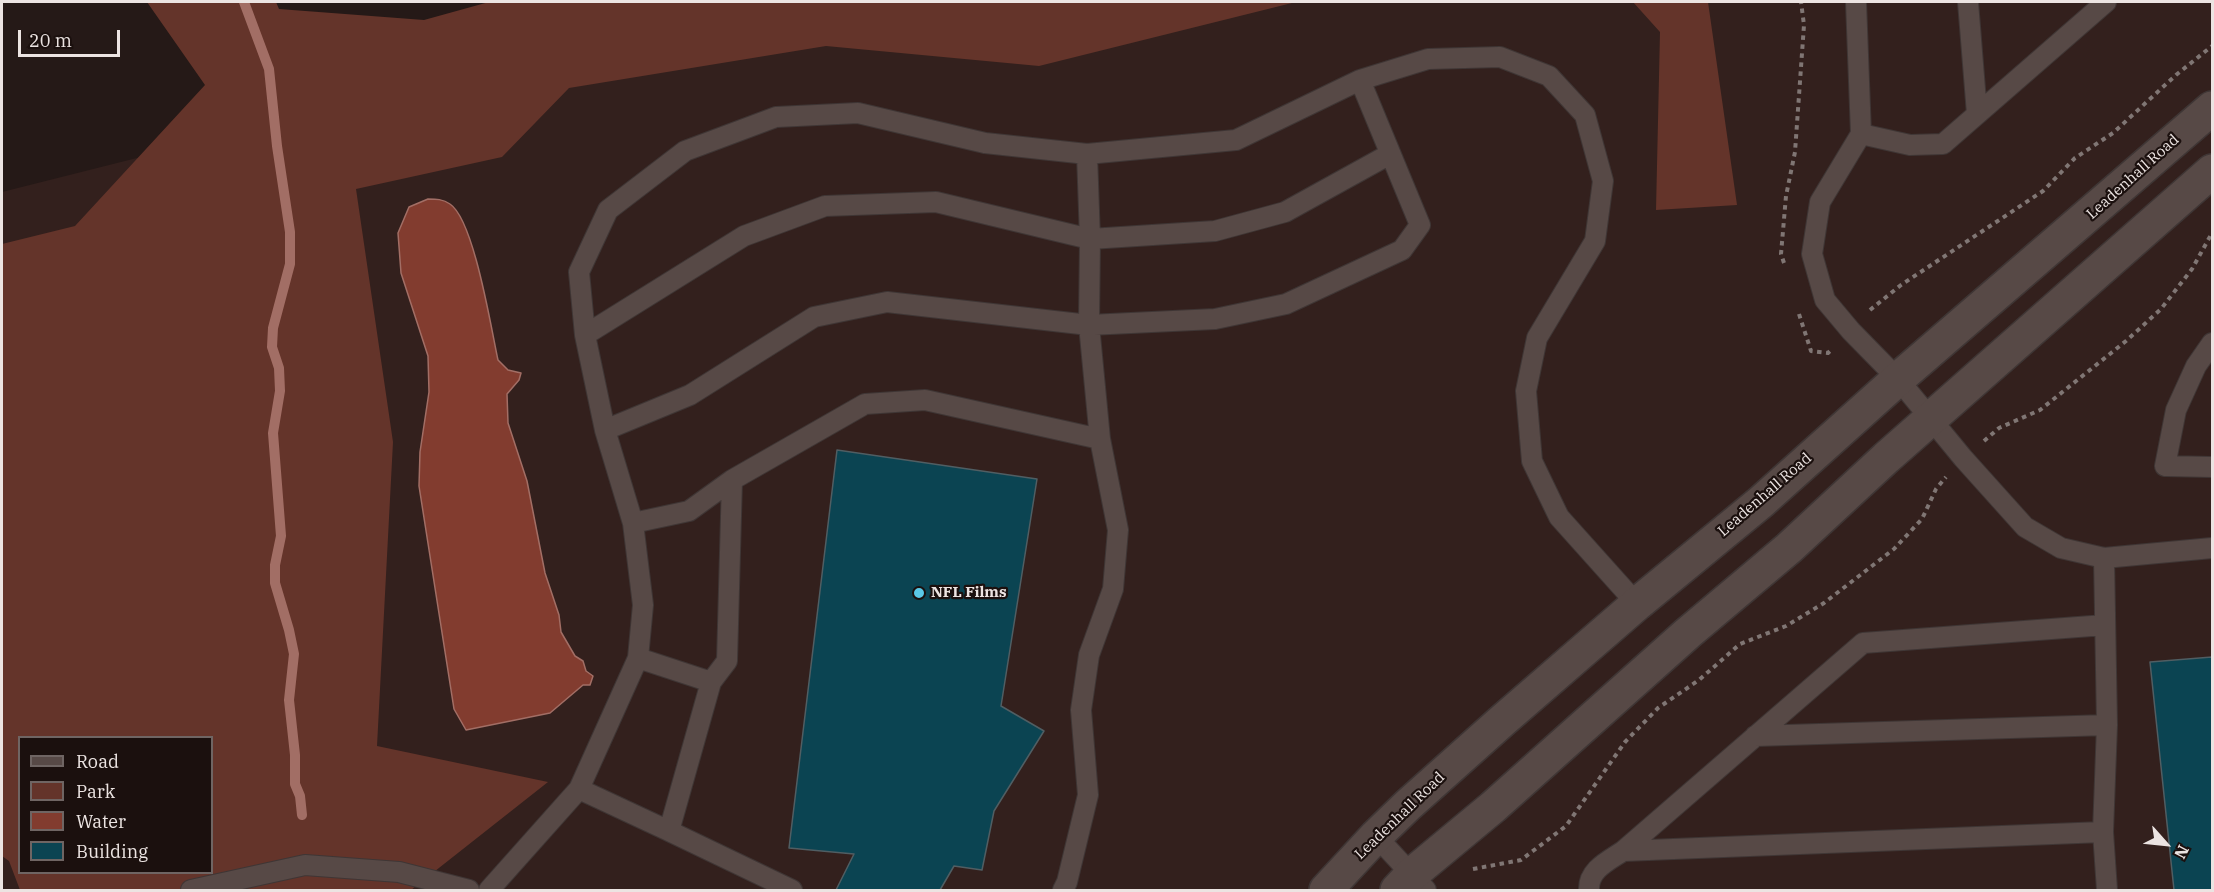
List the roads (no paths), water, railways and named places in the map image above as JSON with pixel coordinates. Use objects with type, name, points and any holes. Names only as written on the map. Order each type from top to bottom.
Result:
[{"type":"street","name":"Leadenhall Road","points":[[1326,891],[1376,836],[1502,721],[1637,604],[1761,502],[1898,379],[2212,108]]},
{"type":"street","points":[[1411,885],[1589,720],[1789,548],[1886,458],[2212,171]]},
{"type":"lane","points":[[1856,2],[1862,134],[1820,202],[1812,254],[1825,300],[1851,331],[1898,379],[1963,458],[2025,527],[2061,548],[2104,558],[2212,548]]},
{"type":"lane","points":[[1968,2],[1977,114]]},
{"type":"lane","points":[[2078,2],[2080,24]]},
{"type":"lane","points":[[1862,134],[1910,145],[1943,144],[2106,2]]},
{"type":"lane","points":[[489,891],[579,789],[638,658],[643,605],[633,523],[605,430],[585,335],[579,272],[608,210],[685,151],[776,117],[858,113],[985,143],[1087,154],[1236,141],[1360,80],[1428,59],[1500,57],[1549,76],[1585,115],[1603,181],[1595,241],[1537,338],[1526,391],[1532,461],[1559,518],[1637,604]]},
{"type":"lane","points":[[605,430],[690,395],[814,317],[887,302],[1089,325],[1215,319],[1286,304],[1402,250],[1420,225],[1360,80]]},
{"type":"lane","points":[[1063,891],[1088,795],[1081,710],[1089,655],[1113,589],[1118,530],[1100,439],[1089,325],[1090,239],[1087,154]]},
{"type":"lane","points":[[585,335],[744,236],[825,206],[936,202],[1090,239],[1215,231],[1285,212],[1390,154]]},
{"type":"lane","points":[[2212,343],[2196,366],[2176,410],[2165,466],[2212,467]]},
{"type":"lane","points":[[633,523],[689,511],[732,480],[865,404],[925,400],[1100,439]]},
{"type":"lane","points":[[669,831],[711,682],[727,661],[732,480]]},
{"type":"lane","points":[[2104,558],[2107,725],[2103,832],[2107,891]]},
{"type":"lane","points":[[1589,891],[1588,887],[1595,870],[1623,851],[1863,643],[2105,625]]},
{"type":"lane","points":[[638,658],[711,682]]},
{"type":"lane","points":[[1755,736],[2107,725]]},
{"type":"lane","points":[[579,789],[792,891]]},
{"type":"lane","points":[[1623,851],[2103,832]]},
{"type":"lane","points":[[1376,836],[1411,885]]},
{"type":"lane","points":[[191,891],[305,865],[399,872],[469,891]]},
{"type":"water","points":[[428,199],[447,202],[459,214],[474,252],[498,360],[508,370],[521,373],[519,380],[507,394],[508,423],[527,481],[545,573],[559,615],[561,632],[575,656],[583,661],[586,671],[593,676],[590,685],[583,685],[550,713],[466,730],[454,709],[419,486],[420,452],[429,392],[428,356],[401,273],[398,233],[409,207]]},
{"type":"waterway","points":[[244,2],[269,69],[277,146],[290,232],[290,264],[273,328],[272,347],[279,368],[280,391],[273,433],[281,536],[275,565],[275,583],[294,654],[289,700],[295,755],[295,784],[300,796],[302,815]]},
{"type":"place","name":"NFL Films","points":[[919,593]]}]
